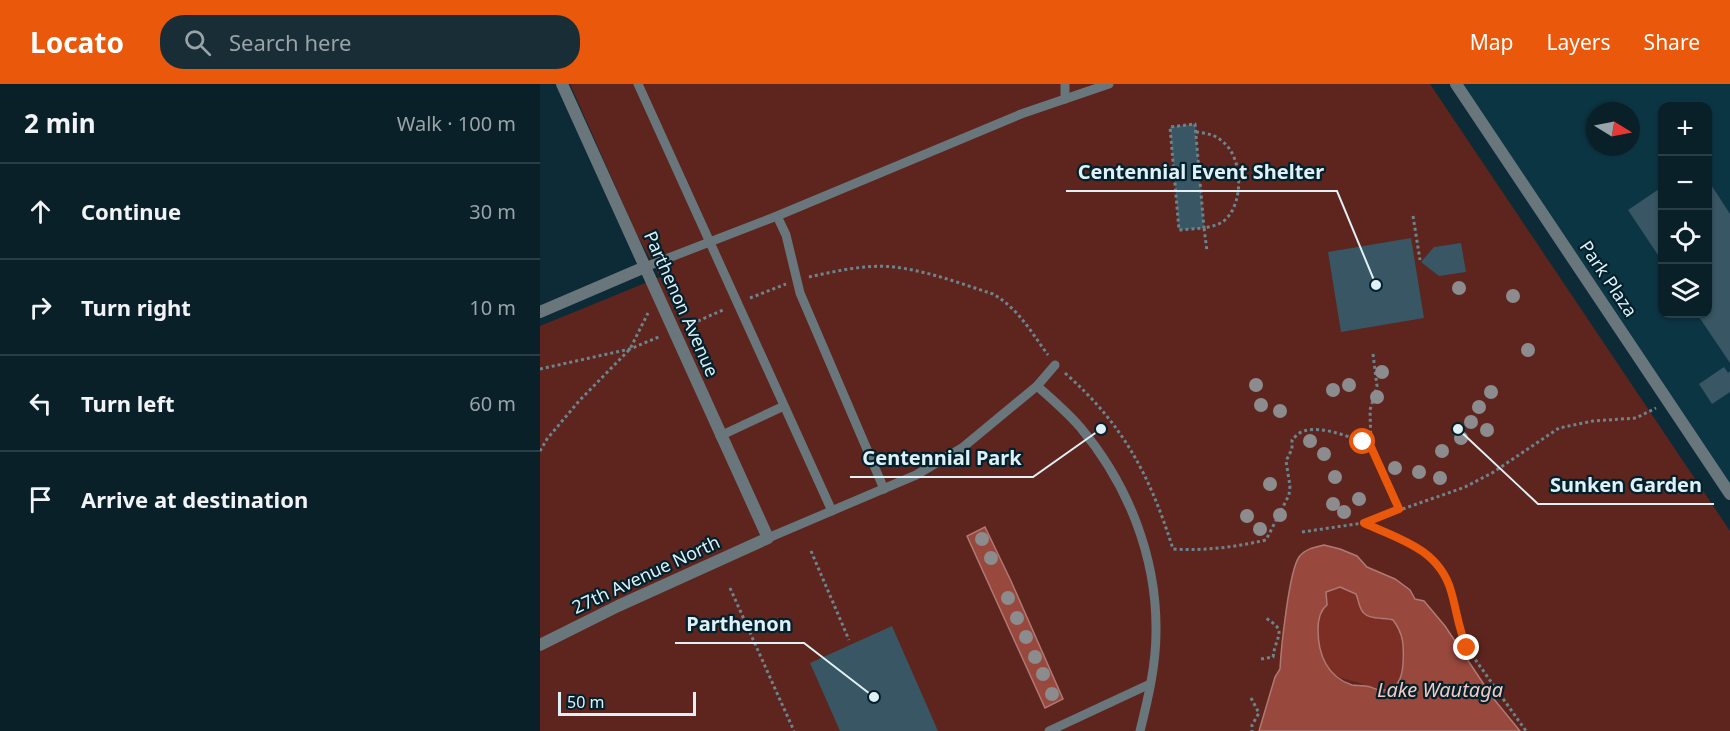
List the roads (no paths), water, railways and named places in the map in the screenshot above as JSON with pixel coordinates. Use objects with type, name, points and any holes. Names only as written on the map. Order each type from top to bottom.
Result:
[{"type":"street","name":"Parthenon Avenue","points":[[562,84],[768,538]]},
{"type":"street","name":"Park Plaza","points":[[1456,84],[1730,494]]},
{"type":"street","points":[[540,312],[645,267]]},
{"type":"street","name":"27th Avenue North","points":[[540,645],[618,606],[768,538]]},
{"type":"lane","points":[[638,84],[832,511]]},
{"type":"lane","points":[[1065,84],[1065,99]]},
{"type":"lane","points":[[645,267],[777,216],[1010,118],[1109,84]]},
{"type":"lane","points":[[777,216],[786,235],[796,280],[884,489]]},
{"type":"lane","points":[[768,538],[916,475],[962,448],[1037,386],[1055,365]]},
{"type":"lane","points":[[1037,386],[1079,426],[1102,455],[1134,516],[1149,564],[1156,611],[1156,634],[1150,684],[1140,731]]},
{"type":"lane","points":[[720,436],[784,406]]},
{"type":"lane","points":[[1049,731],[1150,684]]},
{"type":"water","points":[[985,527],[1063,699],[1045,708],[967,536]]},
{"type":"water","name":"Lake Wautaga","points":[[1324,545],[1357,556],[1367,567],[1395,579],[1410,590],[1415,599],[1424,601],[1445,626],[1493,698],[1520,731],[1259,731],[1275,677],[1280,669],[1286,611],[1295,565],[1304,552]],"holes":[[[1340,587],[1356,594],[1363,613],[1371,617],[1393,620],[1401,636],[1403,652],[1401,675],[1394,687],[1390,689],[1379,690],[1343,681],[1330,670],[1322,656],[1318,627],[1321,613],[1327,605],[1326,592]]]},
{"type":"place","name":"Centennial Event Shelter","points":[[1376,285]]},
{"type":"place","name":"Centennial Park","points":[[1101,429]]},
{"type":"place","name":"Sunken Garden","points":[[1458,429]]},
{"type":"place","name":"Parthenon","points":[[874,697]]}]
